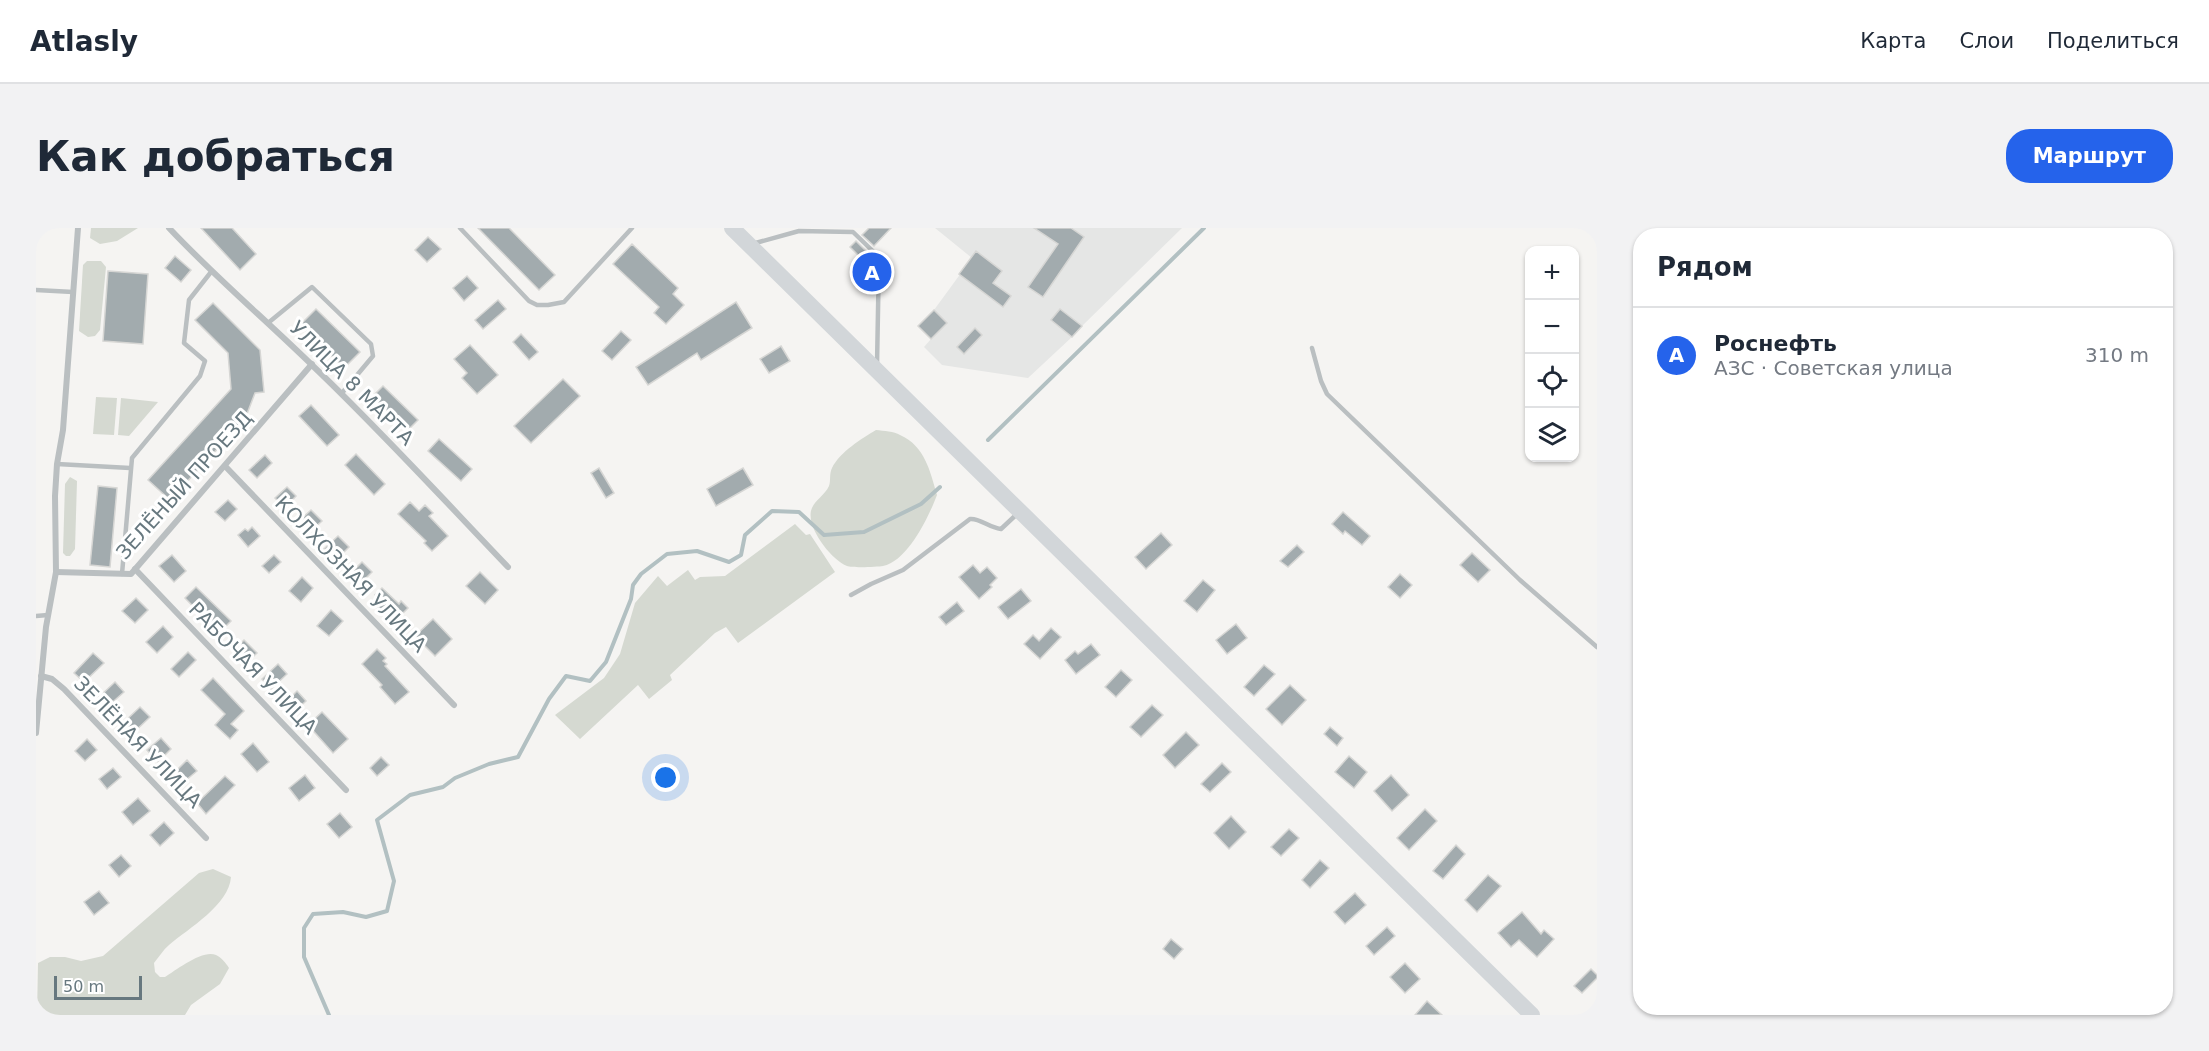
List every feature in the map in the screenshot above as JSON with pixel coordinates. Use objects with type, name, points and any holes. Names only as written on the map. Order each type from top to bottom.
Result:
[{"type":"main road","points":[[732,228],[1532,1015]]},
{"type":"street","points":[[36,733],[48,615],[56,572],[57,464],[63,430],[78,228]]},
{"type":"street","name":"УЛИЦА 8 МАРТА","points":[[169,228],[211,272],[342,393],[508,567]]},
{"type":"street","name":"ЗЕЛЁНЫЙ ПРОЕЗД","points":[[56,572],[131,574],[312,364]]},
{"type":"street","name":"КОЛХОЗНАЯ УЛИЦА","points":[[225,466],[454,705]]},
{"type":"street","name":"РАБОЧАЯ УЛИЦА","points":[[135,569],[346,790]]},
{"type":"street","name":"ЗЕЛЁНАЯ УЛИЦА","points":[[41,676],[52,679],[64,689],[207,838]]},
{"type":"lane","points":[[460,228],[529,301],[537,305],[548,306],[564,302],[632,228]]},
{"type":"lane","points":[[749,245],[799,231],[852,232],[879,257],[877,371]]},
{"type":"lane","points":[[122,574],[132,458],[200,376],[205,361],[184,343],[189,300],[211,272]]},
{"type":"lane","points":[[268,323],[312,287],[371,344],[373,356],[342,393]]},
{"type":"lane","points":[[36,290],[73,292]]},
{"type":"lane","points":[[1312,348],[1327,394],[1520,580],[1597,647]]},
{"type":"lane","points":[[57,464],[130,468]]},
{"type":"lane","points":[[851,595],[903,570],[970,519],[976,518],[989,528],[1001,529],[1020,512]]},
{"type":"lane","points":[[36,616],[48,615]]},
{"type":"shaded area","points":[[91,228],[138,228],[117,241],[100,244],[90,238]]},
{"type":"shaded area","points":[[935,228],[1182,228],[1028,378],[942,365],[924,347],[931,339],[919,327],[972,258]]},
{"type":"shaded area","points":[[87,261],[101,261],[106,267],[100,330],[95,336],[88,337],[79,331],[83,265]]},
{"type":"shaded area","points":[[96,397],[117,398],[114,435],[93,434]]},
{"type":"shaded area","points":[[121,398],[158,402],[129,436],[118,435]]},
{"type":"shaded area","points":[[876,430],[898,434],[921,452],[937,495],[929,514],[901,556],[883,566],[850,567],[834,557],[820,541],[812,523],[812,508],[829,486],[831,470],[840,457],[851,446]]},
{"type":"shaded area","points":[[70,477],[77,481],[75,549],[70,556],[66,556],[63,553],[65,484]]},
{"type":"shaded area","points":[[795,524],[806,535],[810,534],[835,572],[738,643],[726,627],[715,633],[670,675],[672,680],[649,699],[638,685],[580,739],[555,715],[604,678],[620,654],[635,603],[658,576],[667,586],[688,570],[695,580],[700,577],[725,576]]},
{"type":"shaded area","points":[[213,869],[231,877],[229,887],[223,897],[207,915],[167,947],[154,963],[155,972],[160,977],[165,977],[197,957],[211,954],[220,957],[229,968],[220,984],[191,1005],[185,1015],[37,1015],[38,963],[50,957],[65,957],[81,961],[103,956],[199,873]]},
{"type":"building","points":[[201,228],[232,228],[256,254],[240,270]]},
{"type":"building","points":[[478,228],[509,228],[555,275],[539,290]]},
{"type":"building","points":[[869,228],[891,228],[874,246],[862,235]]},
{"type":"building","points":[[1034,228],[1071,228],[1084,237],[1043,297],[1028,287],[1058,244]]},
{"type":"building","points":[[428,237],[441,249],[427,262],[415,250]]},
{"type":"building","points":[[856,241],[867,252],[861,258],[850,247]]},
{"type":"building","points":[[632,244],[678,288],[673,294],[684,305],[666,324],[654,313],[659,307],[613,264]]},
{"type":"building","points":[[976,251],[1002,271],[993,283],[1011,296],[1003,307],[959,274]]},
{"type":"building","points":[[175,256],[191,270],[181,282],[165,268]]},
{"type":"building","points":[[108,271],[148,274],[143,344],[103,341]]},
{"type":"building","points":[[467,276],[478,288],[464,301],[453,288]]},
{"type":"building","points":[[498,300],[506,309],[483,329],[475,320]]},
{"type":"building","points":[[736,302],[752,328],[701,360],[697,353],[648,385],[636,367]]},
{"type":"building","points":[[213,303],[260,350],[264,392],[255,393],[245,419],[170,500],[148,480],[231,389],[228,353],[195,320]]},
{"type":"building","points":[[316,309],[360,352],[344,368],[300,325]]},
{"type":"building","points":[[1060,309],[1082,326],[1072,337],[1051,320]]},
{"type":"building","points":[[934,310],[947,323],[931,339],[918,326]]},
{"type":"building","points":[[975,328],[982,335],[964,354],[957,347]]},
{"type":"building","points":[[621,331],[631,340],[612,360],[602,351]]},
{"type":"building","points":[[521,334],[538,352],[529,360],[513,342]]},
{"type":"building","points":[[470,345],[498,375],[477,394],[462,378],[467,373],[454,359]]},
{"type":"building","points":[[781,346],[790,361],[769,373],[760,359]]},
{"type":"building","points":[[563,379],[580,396],[531,443],[514,426]]},
{"type":"building","points":[[383,386],[418,420],[407,431],[372,397]]},
{"type":"building","points":[[311,405],[339,435],[327,446],[299,416]]},
{"type":"building","points":[[439,439],[472,469],[461,481],[428,451]]},
{"type":"building","points":[[356,454],[385,484],[374,495],[345,465]]},
{"type":"building","points":[[265,455],[272,463],[257,478],[249,470]]},
{"type":"building","points":[[599,468],[614,493],[606,498],[591,473]]},
{"type":"building","points":[[743,468],[753,485],[716,506],[707,489]]},
{"type":"building","points":[[98,486],[117,488],[110,567],[90,565]]},
{"type":"building","points":[[287,487],[296,496],[285,508],[275,498]]},
{"type":"building","points":[[228,500],[237,509],[225,521],[215,512]]},
{"type":"building","points":[[410,502],[419,511],[425,505],[433,513],[429,516],[448,536],[432,551],[424,543],[426,541],[398,514]]},
{"type":"building","points":[[311,510],[322,521],[312,530],[309,527],[305,531],[298,522]]},
{"type":"building","points":[[1343,512],[1370,536],[1362,545],[1345,531],[1343,534],[1332,524]]},
{"type":"building","points":[[252,527],[260,536],[248,547],[238,535]]},
{"type":"building","points":[[1161,533],[1172,545],[1146,569],[1135,557]]},
{"type":"building","points":[[338,536],[349,547],[336,560],[324,549]]},
{"type":"building","points":[[1297,545],[1304,552],[1288,567],[1280,561]]},
{"type":"building","points":[[1472,553],[1490,570],[1478,582],[1460,565]]},
{"type":"building","points":[[172,555],[186,571],[174,582],[159,566]]},
{"type":"building","points":[[274,555],[281,562],[269,573],[262,566]]},
{"type":"building","points":[[362,562],[372,572],[360,584],[350,574]]},
{"type":"building","points":[[973,565],[980,573],[987,567],[997,578],[990,585],[992,587],[979,599],[959,577]]},
{"type":"building","points":[[480,572],[498,590],[485,604],[466,586]]},
{"type":"building","points":[[1400,574],[1412,585],[1400,598],[1388,587]]},
{"type":"building","points":[[302,577],[313,588],[301,602],[289,591]]},
{"type":"building","points":[[1203,580],[1215,590],[1197,612],[1184,601]]},
{"type":"building","points":[[196,587],[231,621],[219,633],[185,598]]},
{"type":"building","points":[[382,588],[399,604],[401,601],[408,608],[393,623],[373,604],[379,598],[375,595]]},
{"type":"building","points":[[1021,589],[1031,601],[1008,619],[998,607]]},
{"type":"building","points":[[136,598],[148,610],[135,623],[122,611]]},
{"type":"building","points":[[957,602],[964,611],[946,625],[939,617]]},
{"type":"building","points":[[331,610],[343,621],[329,636],[317,626]]},
{"type":"building","points":[[433,619],[452,639],[435,656],[415,636]]},
{"type":"building","points":[[1236,624],[1247,638],[1227,654],[1216,640]]},
{"type":"building","points":[[163,626],[173,637],[157,653],[146,642]]},
{"type":"building","points":[[1051,628],[1061,637],[1040,659],[1024,644],[1033,635],[1039,641]]},
{"type":"building","points":[[244,640],[257,653],[247,662],[235,649]]},
{"type":"building","points":[[1091,644],[1100,655],[1076,674],[1065,660],[1075,651],[1078,654]]},
{"type":"building","points":[[377,649],[386,658],[383,661],[387,664],[385,666],[409,692],[395,704],[380,687],[382,685],[362,664]]},
{"type":"building","points":[[188,652],[196,660],[179,677],[171,669]]},
{"type":"building","points":[[93,653],[104,663],[84,682],[74,673]]},
{"type":"building","points":[[278,664],[287,674],[271,689],[262,679]]},
{"type":"building","points":[[1264,665],[1275,674],[1254,696],[1244,687]]},
{"type":"building","points":[[1121,670],[1132,680],[1116,697],[1105,687]]},
{"type":"building","points":[[213,678],[244,711],[231,724],[238,730],[230,739],[215,725],[225,714],[201,690]]},
{"type":"building","points":[[115,682],[124,692],[107,707],[98,698]]},
{"type":"building","points":[[1290,685],[1306,700],[1282,725],[1266,709]]},
{"type":"building","points":[[297,691],[306,701],[294,712],[285,703]]},
{"type":"building","points":[[1152,705],[1163,715],[1141,737],[1130,727]]},
{"type":"building","points":[[140,707],[150,717],[132,734],[122,724]]},
{"type":"building","points":[[322,712],[348,739],[333,753],[308,725]]},
{"type":"building","points":[[1330,727],[1343,738],[1337,746],[1324,734]]},
{"type":"building","points":[[1186,732],[1199,745],[1175,768],[1163,755]]},
{"type":"building","points":[[161,738],[171,749],[158,762],[147,750]]},
{"type":"building","points":[[87,739],[97,750],[85,761],[75,751]]},
{"type":"building","points":[[253,743],[269,762],[257,772],[241,754]]},
{"type":"building","points":[[1349,756],[1367,772],[1354,788],[1335,772]]},
{"type":"building","points":[[381,757],[389,765],[377,776],[370,768]]},
{"type":"building","points":[[187,760],[197,771],[180,785],[172,775]]},
{"type":"building","points":[[1222,763],[1231,772],[1210,792],[1201,784]]},
{"type":"building","points":[[113,768],[121,777],[107,789],[99,779]]},
{"type":"building","points":[[305,775],[315,788],[299,801],[289,788]]},
{"type":"building","points":[[1391,775],[1409,795],[1392,811],[1374,791]]},
{"type":"building","points":[[225,776],[235,785],[206,814],[197,803]]},
{"type":"building","points":[[138,798],[150,811],[133,825],[122,812]]},
{"type":"building","points":[[1425,809],[1437,821],[1409,850],[1397,838]]},
{"type":"building","points":[[340,813],[352,827],[339,838],[327,824]]},
{"type":"building","points":[[1231,816],[1246,832],[1229,849],[1214,833]]},
{"type":"building","points":[[164,822],[174,833],[160,846],[150,835]]},
{"type":"building","points":[[1289,829],[1299,838],[1281,856],[1271,847]]},
{"type":"building","points":[[1456,845],[1465,854],[1443,879],[1433,871]]},
{"type":"building","points":[[121,855],[131,866],[119,877],[109,865]]},
{"type":"building","points":[[1320,860],[1329,868],[1310,888],[1302,880]]},
{"type":"building","points":[[1488,875],[1501,886],[1477,912],[1465,900]]},
{"type":"building","points":[[99,891],[109,903],[94,915],[84,902]]},
{"type":"building","points":[[1355,893],[1366,905],[1345,924],[1334,912]]},
{"type":"building","points":[[1522,912],[1541,934],[1544,930],[1554,939],[1537,957],[1519,940],[1511,947],[1498,933]]},
{"type":"building","points":[[1387,927],[1395,936],[1374,955],[1366,946]]},
{"type":"building","points":[[1171,939],[1183,949],[1174,959],[1163,949]]},
{"type":"building","points":[[1405,963],[1420,979],[1405,993],[1390,977]]},
{"type":"building","points":[[1591,969],[1597,978],[1582,993],[1574,986]]},
{"type":"building","points":[[1427,1001],[1442,1015],[1415,1015]]},
{"type":"waterway","points":[[988,440],[1204,228]]},
{"type":"waterway","points":[[329,1015],[304,957],[304,928],[313,914],[343,912],[366,917],[387,911],[394,881],[377,820],[410,795],[443,787],[455,778],[489,764],[518,757],[549,699],[566,676],[590,681],[606,662],[631,599],[633,585],[641,574],[667,554],[697,551],[729,562],[741,555],[745,535],[772,511],[799,512],[824,535],[864,532],[921,504],[940,487]]},
{"type":"place","name":"Роснефть","points":[[872,272]]}]
